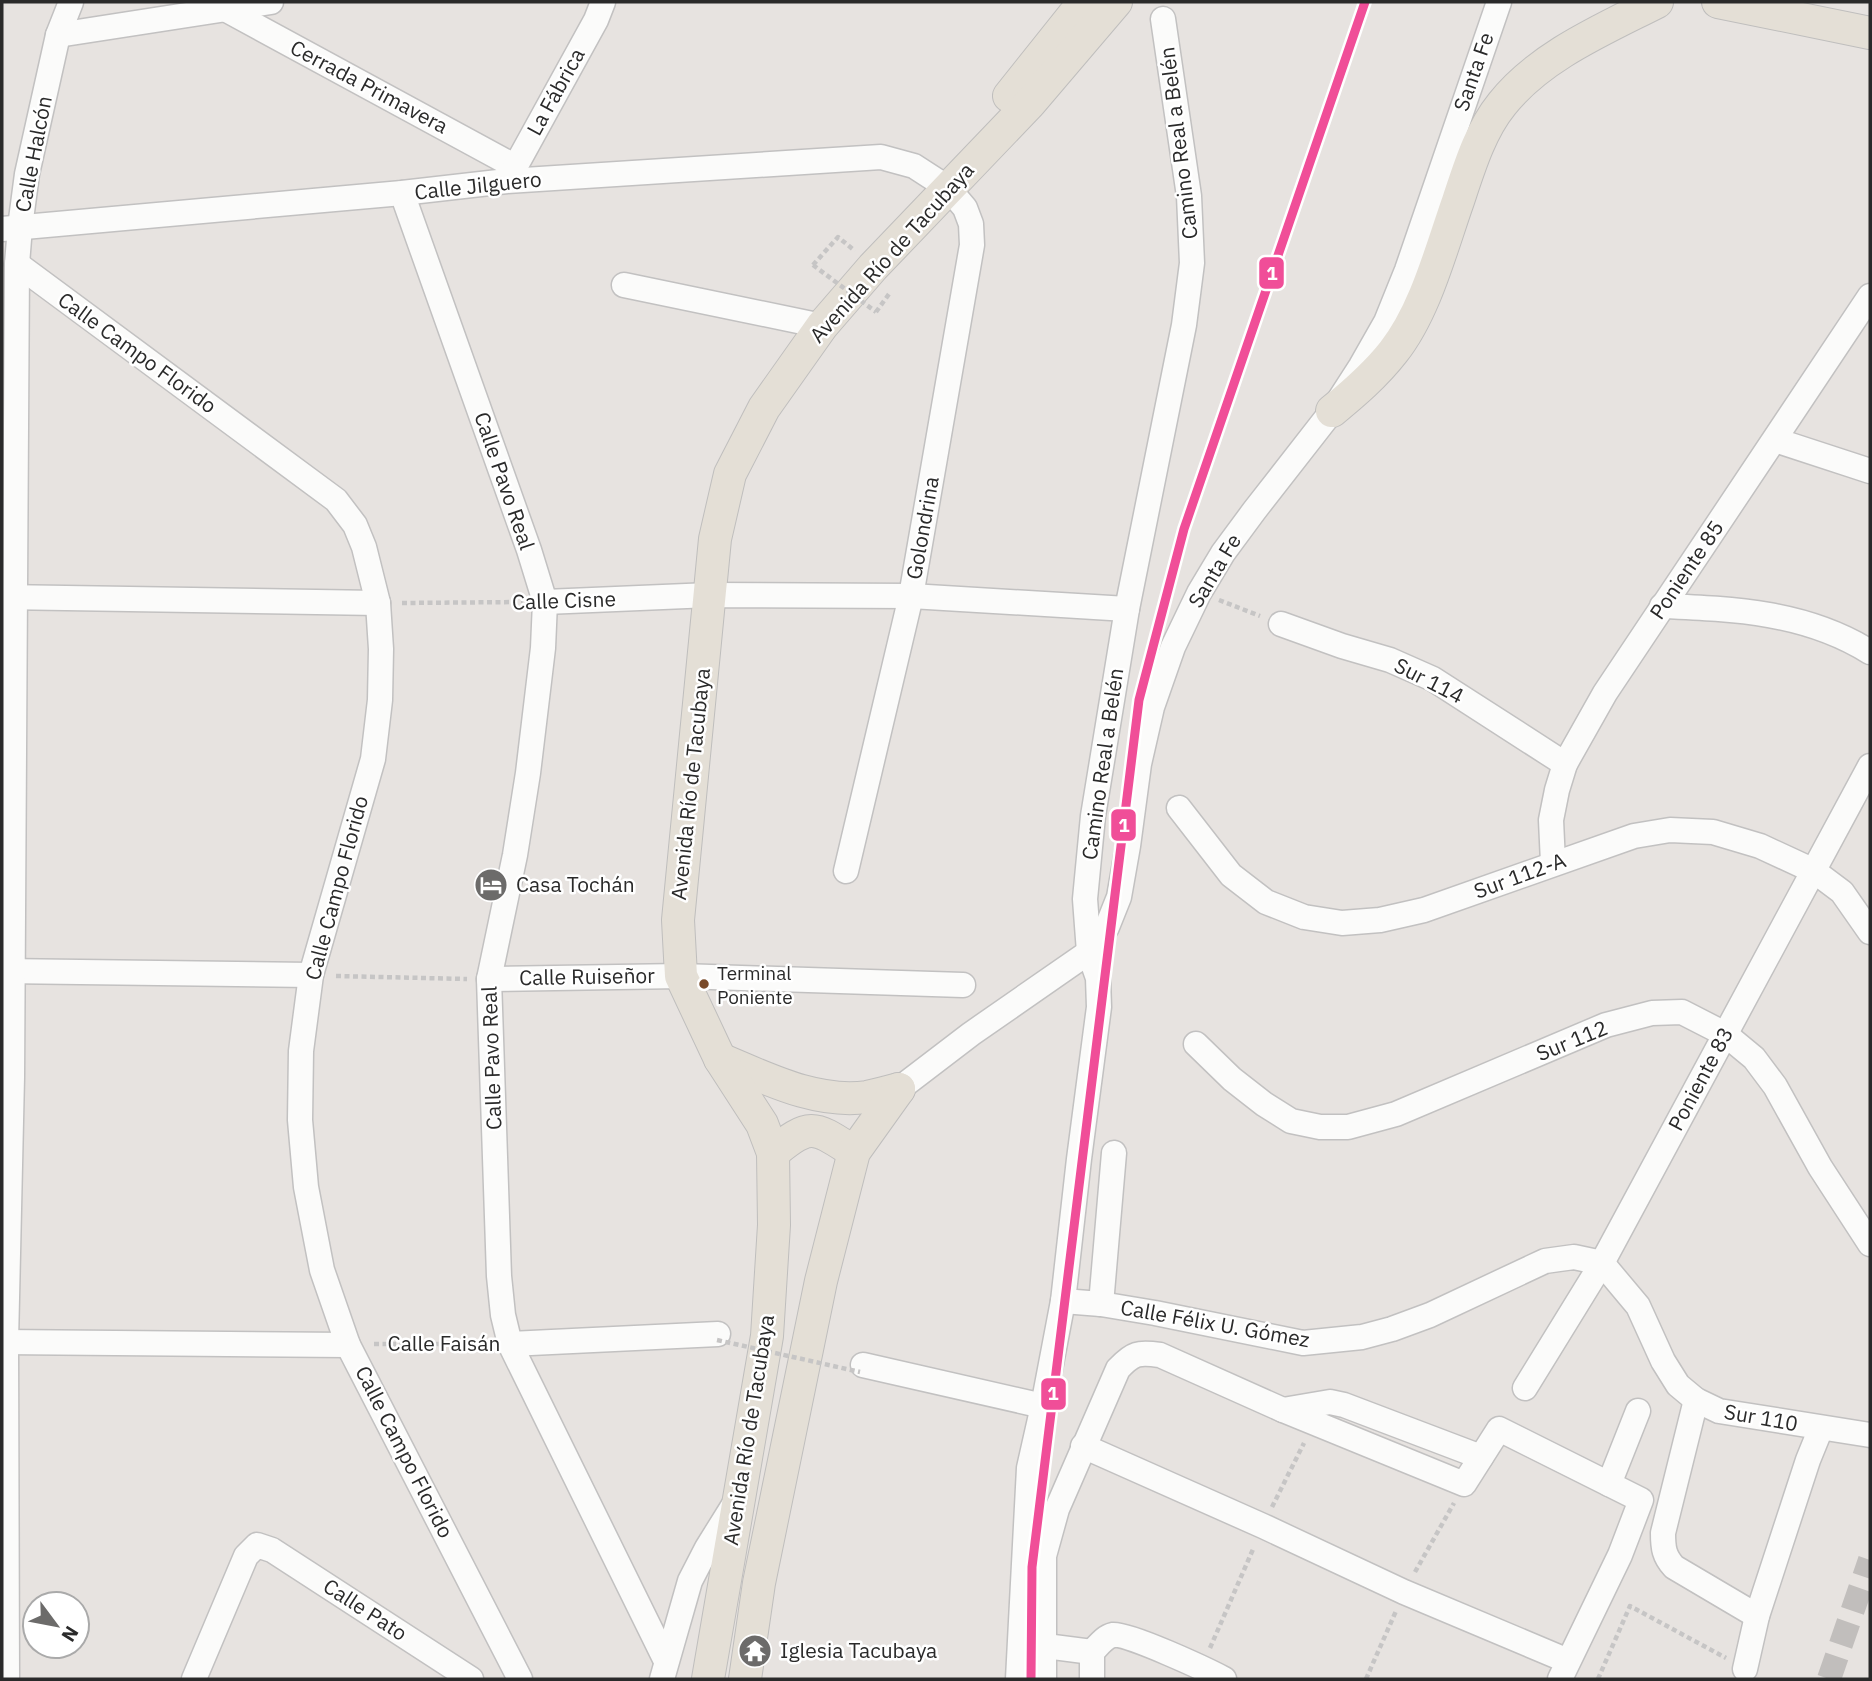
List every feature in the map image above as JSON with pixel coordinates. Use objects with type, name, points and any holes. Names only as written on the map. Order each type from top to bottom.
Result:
[{"type":"main road","points":[[948,188],[984,127],[1084,2]]},
{"type":"main road","name":"Avenida Río de Tacubaya","points":[[708,1679],[767,1335],[774,1225],[773,1153],[762,1124],[720,1059],[681,975],[678,920],[715,539],[730,474],[764,408],[822,326],[873,267],[1030,103],[1116,2]]},
{"type":"main road","points":[[1332,411],[1365,384],[1394,351],[1416,316],[1483,134],[1501,104],[1527,77],[1552,58],[1657,2]]},
{"type":"main road","points":[[1718,2],[1870,33]]},
{"type":"main road","points":[[720,1059],[790,1088],[816,1095],[867,1097],[899,1089]]},
{"type":"main road","name":"Avenida Río de Tacubaya","points":[[745,1679],[759,1583],[821,1281],[855,1152],[899,1089]]},
{"type":"main road","points":[[773,1153],[792,1137],[809,1130],[822,1132],[855,1152]]},
{"type":"street","name":"Calle Halcón","points":[[7,1679],[4,1342],[12,1091],[7,971],[8,597],[17,264],[11,228],[27,174],[58,34],[71,2]]},
{"type":"street","points":[[58,34],[271,2]]},
{"type":"street","name":"La Fábrica","points":[[511,174],[590,31],[603,2]]},
{"type":"street","name":"Santa Fe","points":[[899,1089],[971,1034],[1089,952],[1107,927],[1119,897],[1139,764],[1152,707],[1173,647],[1199,593],[1223,553],[1332,411],[1362,366],[1386,322],[1407,270],[1499,2]]},
{"type":"street","name":"Cerrada Primavera","points":[[223,8],[511,174]]},
{"type":"street","name":"Camino Real a Belén","points":[[1018,1679],[1029,1468],[1063,1301],[1099,1007],[1098,978],[1089,952],[1085,899],[1088,852],[1127,609],[1184,326],[1192,263],[1189,197],[1163,19]]},
{"type":"street","name":"Calle Jilguero","points":[[11,228],[402,193],[511,174],[881,157],[914,166],[948,188]]},
{"type":"street","name":"Golondrina","points":[[846,871],[911,596],[972,245],[971,224],[965,208],[948,188]]},
{"type":"street","name":"Calle Pavo Real","points":[[402,193],[545,602],[543,648],[528,773],[515,855],[489,979],[502,1315],[510,1345],[664,1670]]},
{"type":"street","name":"Calle Campo Florido","points":[[17,264],[336,500],[355,525],[359,536],[378,603],[380,701],[373,759],[311,975],[301,1051],[300,1120],[306,1187],[322,1270],[348,1345],[520,1679]]},
{"type":"street","points":[[624,285],[822,326]]},
{"type":"street","name":"Poniente 85","points":[[1553,863],[1552,820],[1565,764],[1605,693],[1870,296]]},
{"type":"street","points":[[1775,440],[1870,471]]},
{"type":"street","name":"Calle Cisne","points":[[545,602],[710,595],[911,596],[1127,609]]},
{"type":"street","points":[[8,597],[378,603]]},
{"type":"street","points":[[1662,606],[1768,614],[1817,627],[1870,652]]},
{"type":"street","name":"Sur 114","points":[[1281,624],[1390,660],[1433,679],[1565,764]]},
{"type":"street","name":"Poniente 83","points":[[1525,1388],[1602,1264],[1870,766]]},
{"type":"street","name":"Sur 112-A","points":[[1179,808],[1231,874],[1266,902],[1304,917],[1342,923],[1380,920],[1424,910],[1634,835],[1670,830],[1713,832],[1760,846],[1814,871],[1842,892],[1870,932]]},
{"type":"street","points":[[7,971],[311,975]]},
{"type":"street","name":"Calle Ruiseñor","points":[[489,979],[681,975],[962,985]]},
{"type":"street","name":"Sur 112","points":[[1196,1044],[1232,1079],[1291,1121],[1320,1127],[1348,1127],[1396,1114],[1606,1026],[1652,1013],[1682,1012],[1725,1034],[1755,1058],[1775,1086],[1820,1167],[1870,1244]]},
{"type":"street","points":[[1101,1304],[1114,1153]]},
{"type":"street","name":"Calle Félix U. Gómez","points":[[1063,1301],[1101,1304],[1303,1343],[1362,1337],[1392,1329],[1430,1315],[1545,1261],[1574,1257],[1602,1264]]},
{"type":"street","name":"Sur 110","points":[[1602,1264],[1638,1306],[1663,1361],[1678,1385],[1696,1400],[1719,1411],[1870,1435]]},
{"type":"street","name":"Calle Faisán","points":[[510,1345],[717,1337]]},
{"type":"street","points":[[4,1342],[348,1345]]},
{"type":"street","points":[[1044,1679],[1044,1556],[1056,1509],[1083,1446],[1118,1369],[1129,1357],[1142,1353],[1160,1354],[1313,1423],[1464,1484],[1499,1429],[1641,1500],[1620,1555],[1564,1670],[1263,1525],[1083,1446]]},
{"type":"street","points":[[862,1368],[1043,1405]]},
{"type":"street","points":[[1696,1400],[1663,1533],[1665,1558],[1674,1567],[1757,1616]]},
{"type":"street","points":[[1283,1410],[1330,1402],[1344,1405],[1481,1457]]},
{"type":"street","points":[[1609,1483],[1638,1411]]},
{"type":"street","points":[[1745,1669],[1757,1616],[1821,1428]]},
{"type":"street","points":[[664,1670],[690,1581],[741,1494]]},
{"type":"street","name":"Calle Pato","points":[[194,1679],[246,1556],[257,1545],[272,1550],[471,1679]]},
{"type":"street","points":[[1092,1679],[1092,1652],[1102,1640],[1113,1635],[1127,1637],[1224,1679]]},
{"type":"street","points":[[1019,1643],[1092,1652]]},
{"type":"path","points":[[838,237],[813,265],[876,312],[896,286]]},
{"type":"path","points":[[1199,593],[1281,624]]},
{"type":"path","name":"Calle Cisne","points":[[378,603],[545,602]]},
{"type":"path","name":"Calle Ruiseñor","points":[[311,975],[489,979]]},
{"type":"path","points":[[717,1337],[862,1368]]},
{"type":"path","name":"Calle Faisán","points":[[348,1345],[510,1345]]},
{"type":"path","points":[[1202,1668],[1263,1525],[1313,1423]]},
{"type":"path","points":[[1366,1679],[1404,1592],[1464,1484]]},
{"type":"path","points":[[1598,1679],[1630,1606],[1745,1669]]},
{"type":"tunnel","points":[[1829,1679],[1870,1560]]},
{"type":"transit line","name":"1","points":[[1031,1679],[1032,1567],[1139,700],[1184,529],[1365,2]]},
{"type":"place","name":"Casa Tochán","points":[[491,885]]},
{"type":"place","name":"Terminal Poniente","points":[[704,984]]},
{"type":"place","name":"Iglesia Tacubaya","points":[[755,1651]]}]
